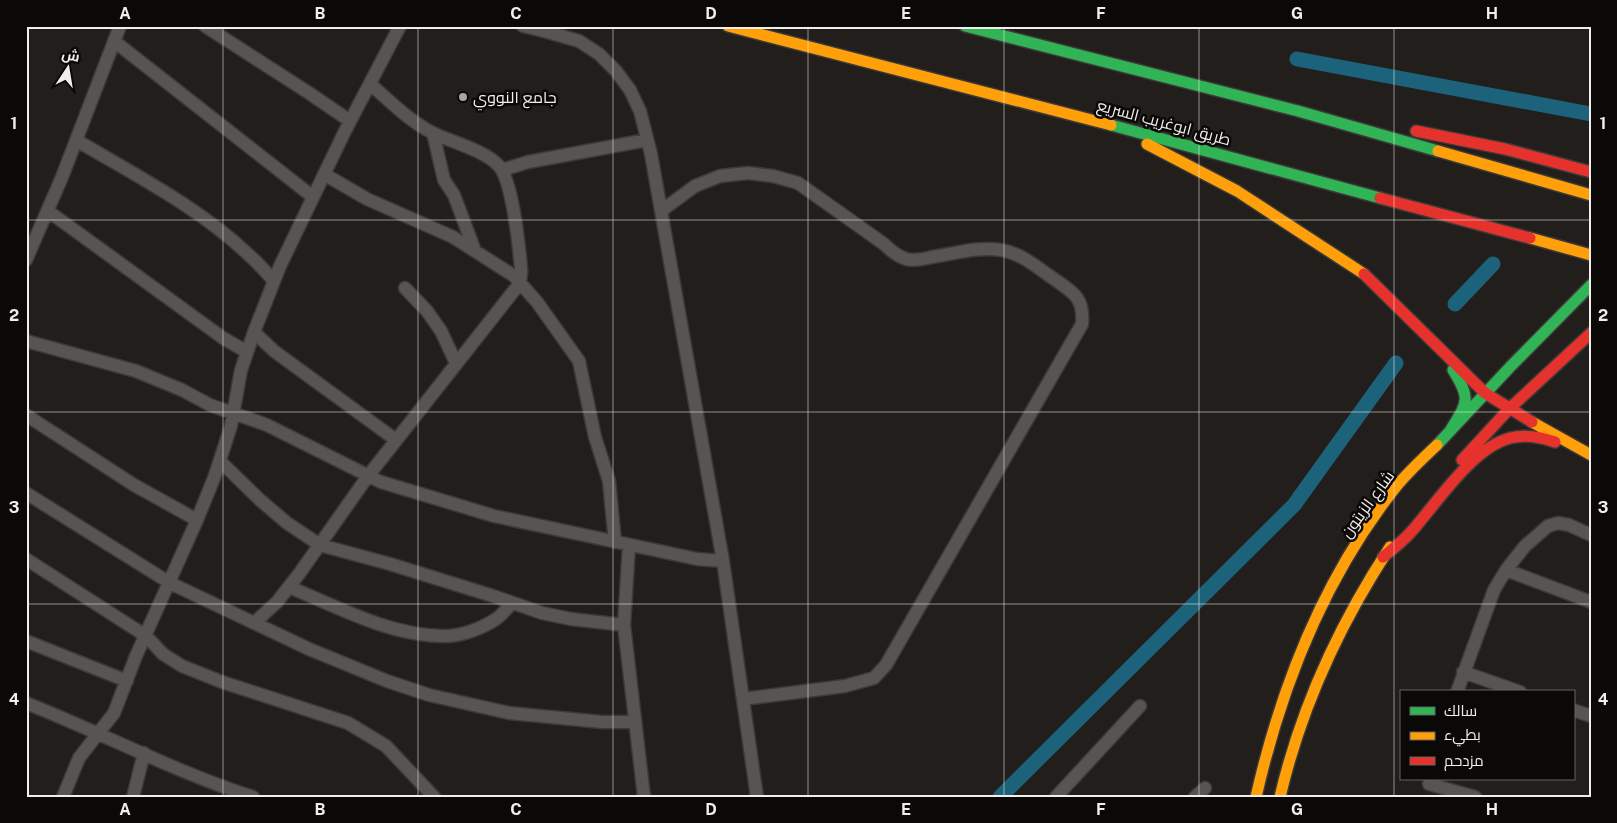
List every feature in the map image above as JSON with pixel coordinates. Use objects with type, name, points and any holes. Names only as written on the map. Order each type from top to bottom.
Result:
[{"type":"main road","name":"طريق ابوغريب السريع","points":[[728,26],[1109,124],[1591,256]]},
{"type":"main road","points":[[965,26],[1298,111],[1591,195]]},
{"type":"main road","points":[[1298,111],[1367,122],[1505,149],[1591,172]]},
{"type":"main road","points":[[1109,124],[1237,191],[1362,272],[1485,392],[1509,409],[1588,454]]},
{"type":"main road","name":"شارع الزيتون","points":[[1256,797],[1262,765],[1298,656],[1313,622],[1340,572],[1365,532],[1395,488],[1485,392],[1591,285]]},
{"type":"main road","points":[[1280,797],[1288,765],[1309,700],[1336,638],[1383,558],[1415,512],[1509,409],[1591,333]]},
{"type":"main road","points":[[1441,350],[1464,387],[1467,396],[1465,406],[1450,431]]},
{"type":"main road","points":[[1383,558],[1410,533],[1466,468],[1488,448],[1508,438],[1527,436],[1547,439],[1588,454]]},
{"type":"street","points":[[26,260],[48,210],[120,26]]},
{"type":"street","points":[[205,26],[350,121]]},
{"type":"street","points":[[63,797],[79,758],[114,713],[197,520],[220,461],[231,426],[241,370],[274,281],[350,121],[400,26]]},
{"type":"street","points":[[523,26],[545,29],[578,41],[599,54],[616,71],[630,90],[638,106],[648,140],[722,560],[757,797]]},
{"type":"street","points":[[114,41],[313,197]]},
{"type":"street","points":[[254,623],[277,602],[289,587],[368,476],[520,283],[522,270],[510,194],[502,170],[487,157],[433,133],[416,123],[370,84]]},
{"type":"street","points":[[433,133],[444,180],[454,196],[475,251]]},
{"type":"street","points":[[76,140],[176,200],[213,226],[250,255],[274,281]]},
{"type":"street","points":[[502,170],[528,162],[648,140]]},
{"type":"street","points":[[661,211],[695,186],[720,176],[748,172],[773,176],[798,183],[894,253],[906,259],[922,259],[983,248],[1016,254],[1066,287],[1078,299],[1083,310],[1082,324],[886,665],[874,678],[852,685],[743,699]]},
{"type":"street","points":[[324,174],[367,199],[453,237],[514,276],[536,302],[579,361],[595,437],[609,481],[615,542]]},
{"type":"street","points":[[48,210],[223,338],[247,352]]},
{"type":"street","points":[[405,288],[427,311],[441,331],[456,363]]},
{"type":"street","points":[[254,332],[274,351],[396,440]]},
{"type":"street","points":[[26,341],[136,371],[182,390],[210,405],[267,424],[381,482],[494,516],[697,560],[722,560]]},
{"type":"street","points":[[26,415],[134,485],[197,520]]},
{"type":"street","points":[[220,461],[287,523],[320,545],[355,554],[542,613],[571,619],[624,625]]},
{"type":"street","points":[[26,494],[170,583],[254,623],[387,681],[438,697],[509,713],[585,720],[635,722]]},
{"type":"street","points":[[1458,690],[1494,590],[1506,570],[1525,546],[1548,526],[1558,523],[1568,525],[1591,535]]},
{"type":"street","points":[[629,546],[624,625],[644,797]]},
{"type":"street","points":[[26,559],[146,636],[163,654],[182,666],[222,682],[348,723],[386,746],[434,797]]},
{"type":"street","points":[[1506,570],[1591,602]]},
{"type":"street","points":[[289,587],[378,623],[409,632],[443,636],[457,635],[497,619],[512,603]]},
{"type":"street","points":[[26,641],[127,680]]},
{"type":"street","points":[[1463,672],[1514,690]]},
{"type":"street","points":[[26,703],[183,770],[253,797]]},
{"type":"street","points":[[1056,797],[1140,706]]},
{"type":"street","points":[[1574,710],[1591,716]]},
{"type":"street","points":[[133,797],[144,753]]},
{"type":"street","points":[[1426,797],[1430,782],[1475,797]]},
{"type":"street","points":[[1195,797],[1205,788]]},
{"type":"waterway","points":[[1297,59],[1591,114]]},
{"type":"waterway","points":[[1455,304],[1493,264]]},
{"type":"waterway","points":[[1000,797],[1294,505],[1396,363]]},
{"type":"traffic: fast","points":[[965,26],[1298,111],[1438,151]]},
{"type":"traffic: fast","points":[[1111,125],[1380,198]]},
{"type":"traffic: fast","points":[[1437,445],[1591,285]]},
{"type":"traffic: fast","points":[[1450,431],[1465,401],[1463,388],[1453,370]]},
{"type":"traffic: slow","points":[[728,26],[1111,125]]},
{"type":"traffic: slow","points":[[1147,144],[1237,191],[1364,274]]},
{"type":"traffic: slow","points":[[1438,151],[1591,195]]},
{"type":"traffic: slow","points":[[1530,238],[1591,255]]},
{"type":"traffic: slow","points":[[1532,422],[1591,455]]},
{"type":"traffic: slow","points":[[1256,797],[1278,715],[1308,635],[1326,596],[1347,559],[1395,488],[1437,445]]},
{"type":"traffic: slow","points":[[1280,797],[1299,731],[1324,668],[1354,606],[1390,547]]},
{"type":"traffic: jam","points":[[1416,131],[1505,149],[1591,172]]},
{"type":"traffic: jam","points":[[1380,198],[1530,238]]},
{"type":"traffic: jam","points":[[1364,274],[1485,393],[1532,422]]},
{"type":"traffic: jam","points":[[1462,460],[1509,409],[1591,333]]},
{"type":"traffic: jam","points":[[1383,557],[1408,535],[1456,478],[1482,453],[1496,444],[1521,436],[1555,442]]},
{"type":"place","name":"جامع النووي","points":[[463,97]]}]
